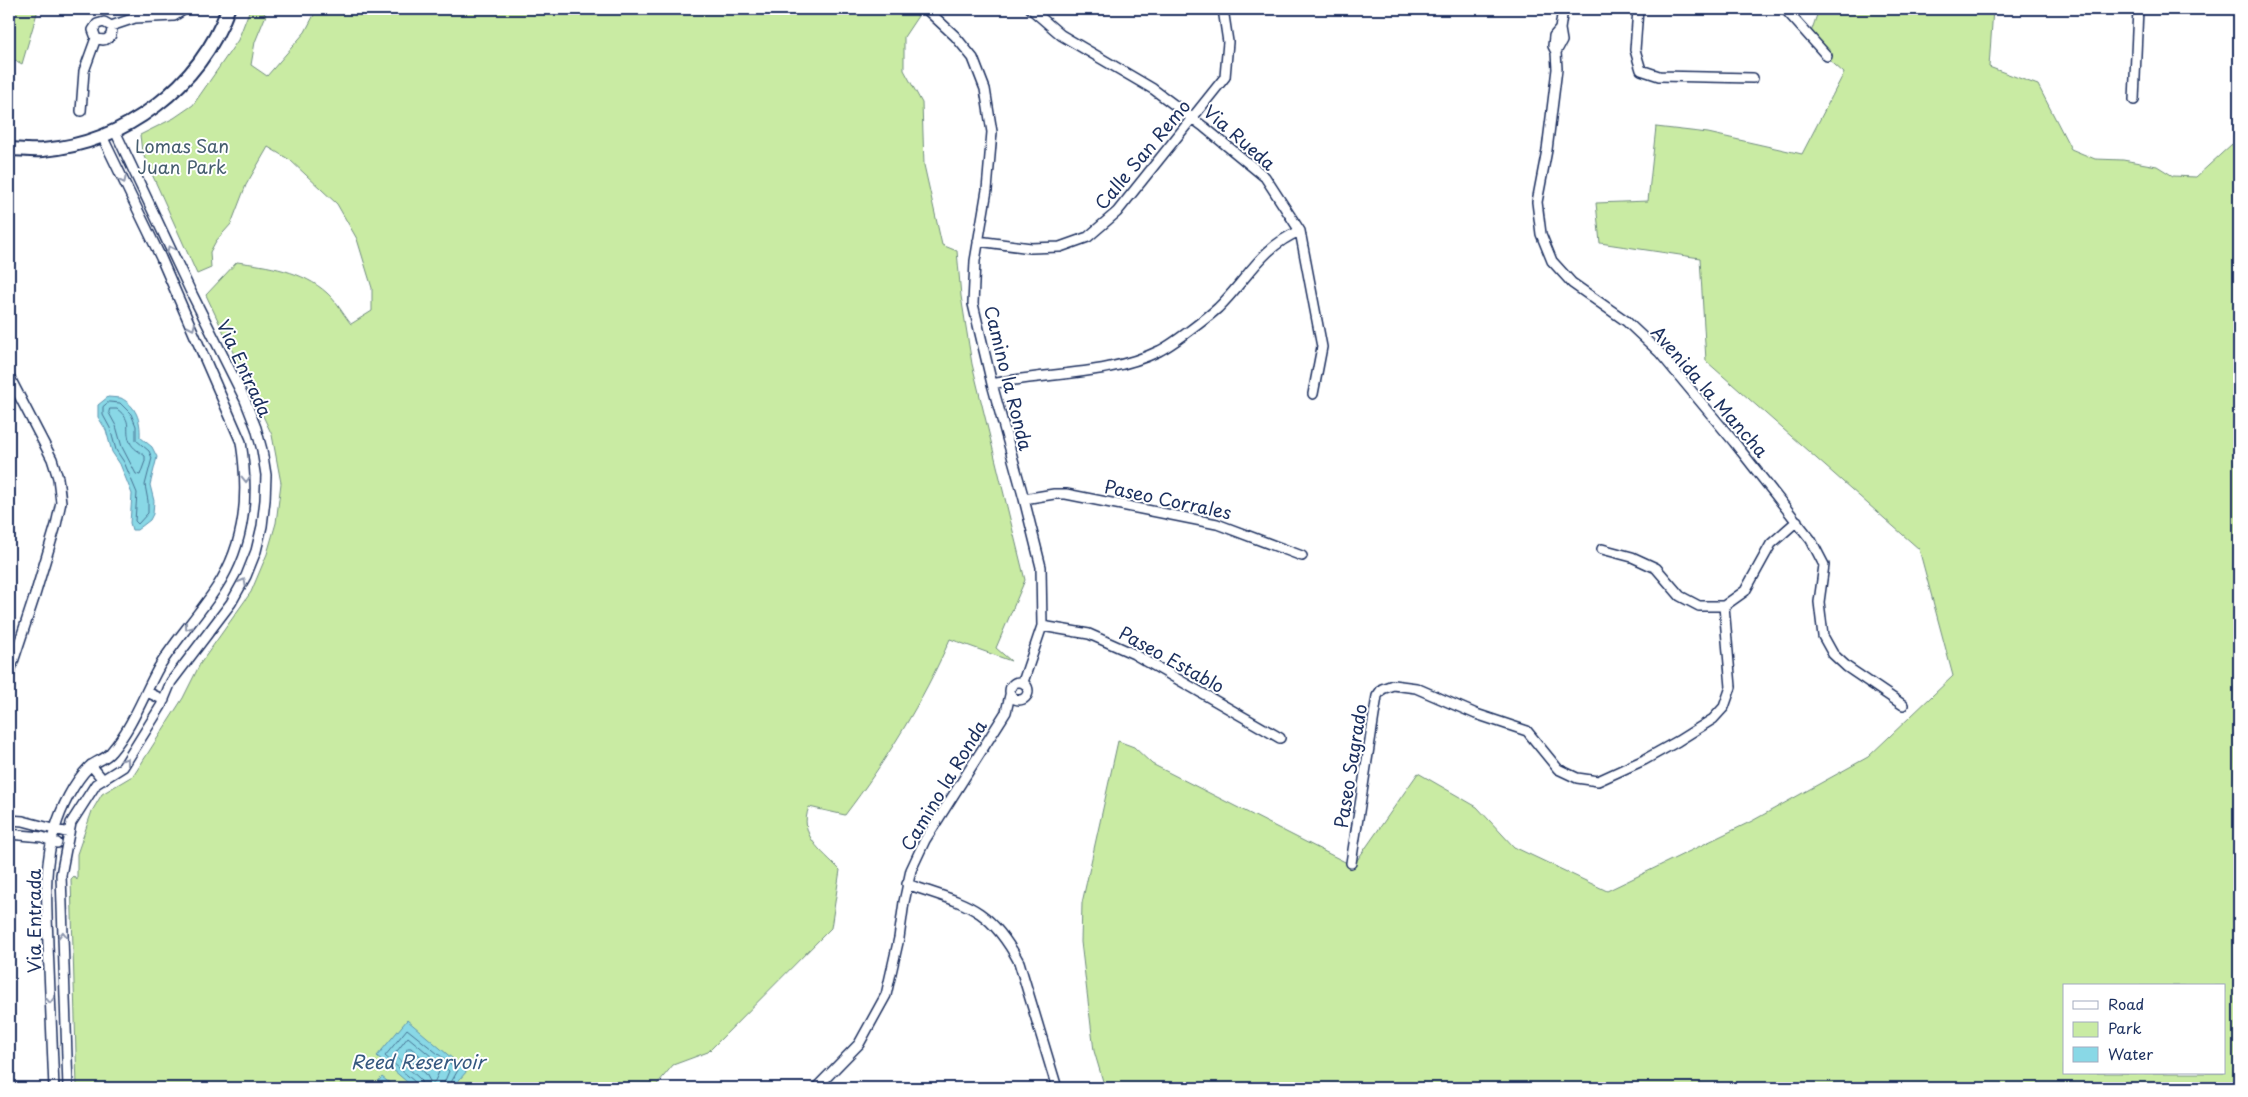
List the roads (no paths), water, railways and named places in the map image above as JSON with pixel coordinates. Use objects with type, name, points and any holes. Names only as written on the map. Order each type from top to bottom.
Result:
[{"type":"main road","points":[[9,149],[43,150],[79,144],[115,131],[160,104],[184,81],[205,55],[224,22],[228,9]]},
{"type":"street","points":[[81,111],[84,71],[96,38],[94,30],[97,24],[104,22],[111,26],[135,18],[174,16],[185,9]]},
{"type":"street","name":"Camino la Ronda","points":[[926,9],[955,36],[973,58],[985,89],[992,132],[987,190],[978,241],[973,304],[992,384],[1041,567],[1042,626],[1023,682]]},
{"type":"street","name":"Via Rueda","points":[[1031,9],[1061,35],[1153,89],[1193,118],[1265,177],[1300,231],[1322,347],[1313,394]]},
{"type":"street","name":"Calle San Remo","points":[[978,241],[1031,248],[1060,247],[1088,237],[1117,212],[1225,77],[1228,42],[1223,9]]},
{"type":"street","name":"Avenida la Mancha","points":[[1562,9],[1560,29],[1562,41],[1556,52],[1557,69],[1547,150],[1538,202],[1540,234],[1552,261],[1572,283],[1626,321],[1660,353],[1797,521],[1811,540],[1824,565],[1819,602],[1823,636],[1833,654],[1847,667],[1904,704]]},
{"type":"street","points":[[1638,9],[1635,50],[1641,70],[1659,76],[1753,78]]},
{"type":"street","points":[[1785,9],[1827,56]]},
{"type":"street","points":[[2134,100],[2138,9]]},
{"type":"street","points":[[96,38],[106,40],[111,36],[111,26]]},
{"type":"street","name":"Via Entrada","points":[[68,1088],[61,875],[71,823],[90,792],[122,767],[164,700],[171,682],[231,603],[246,576],[262,526],[265,500],[266,475],[256,428],[245,400],[190,290],[115,131]]},
{"type":"street","name":"Via Entrada","points":[[54,1088],[46,894],[49,855],[54,829],[76,782],[91,765],[110,754],[136,717],[160,666],[217,587],[231,561],[241,531],[246,500],[245,469],[241,442],[178,296],[102,136]]},
{"type":"street","points":[[992,384],[1120,366],[1160,351],[1218,308],[1264,253],[1287,236],[1300,231]]},
{"type":"street","points":[[178,296],[190,290]]},
{"type":"street","points":[[9,376],[52,459],[58,478],[60,502],[56,525],[36,596],[9,674]]},
{"type":"street","name":"Paseo Corrales","points":[[1024,499],[1066,494],[1203,520],[1231,528],[1302,556]]},
{"type":"street","points":[[1602,549],[1632,557],[1656,568],[1680,596],[1699,606],[1724,606],[1745,591],[1771,544],[1797,521]]},
{"type":"street","name":"Paseo Sagrado","points":[[1351,863],[1377,696],[1382,689],[1393,686],[1416,688],[1476,714],[1527,731],[1558,769],[1577,778],[1598,781],[1644,760],[1713,719],[1724,707],[1731,687],[1724,606]]},
{"type":"street","name":"Paseo Establo","points":[[1042,626],[1089,634],[1134,654],[1280,738]]},
{"type":"street","name":"Camino la Ronda","points":[[816,1088],[859,1044],[886,995],[899,938],[907,884],[925,840],[1006,712],[1010,695],[1009,690],[1012,684],[1017,681],[1023,682],[1027,686],[1028,692],[1026,697],[1011,711],[1006,712]]},
{"type":"street","points":[[147,692],[164,700]]},
{"type":"street","points":[[1010,695],[1015,700],[1021,700]]},
{"type":"street","points":[[91,765],[103,780]]},
{"type":"street","points":[[9,820],[23,820],[69,832]]},
{"type":"street","points":[[9,834],[42,838],[66,846]]},
{"type":"street","points":[[907,884],[965,903],[983,915],[997,928],[1009,944],[1019,962],[1057,1088]]},
{"type":"water","points":[[108,397],[121,398],[134,409],[140,425],[140,437],[152,447],[157,457],[150,485],[154,501],[153,514],[150,520],[137,530],[132,530],[130,523],[132,494],[120,464],[112,452],[106,430],[98,417],[98,405]]},
{"type":"water","name":"Reed Reservoir","points":[[407,1020],[467,1071],[452,1088],[414,1088],[377,1056]]},
{"type":"water","points":[[382,1077],[396,1088],[372,1088]]},
{"type":"park label","name":"Lomas San Juan Park","points":[[182,155]]}]
